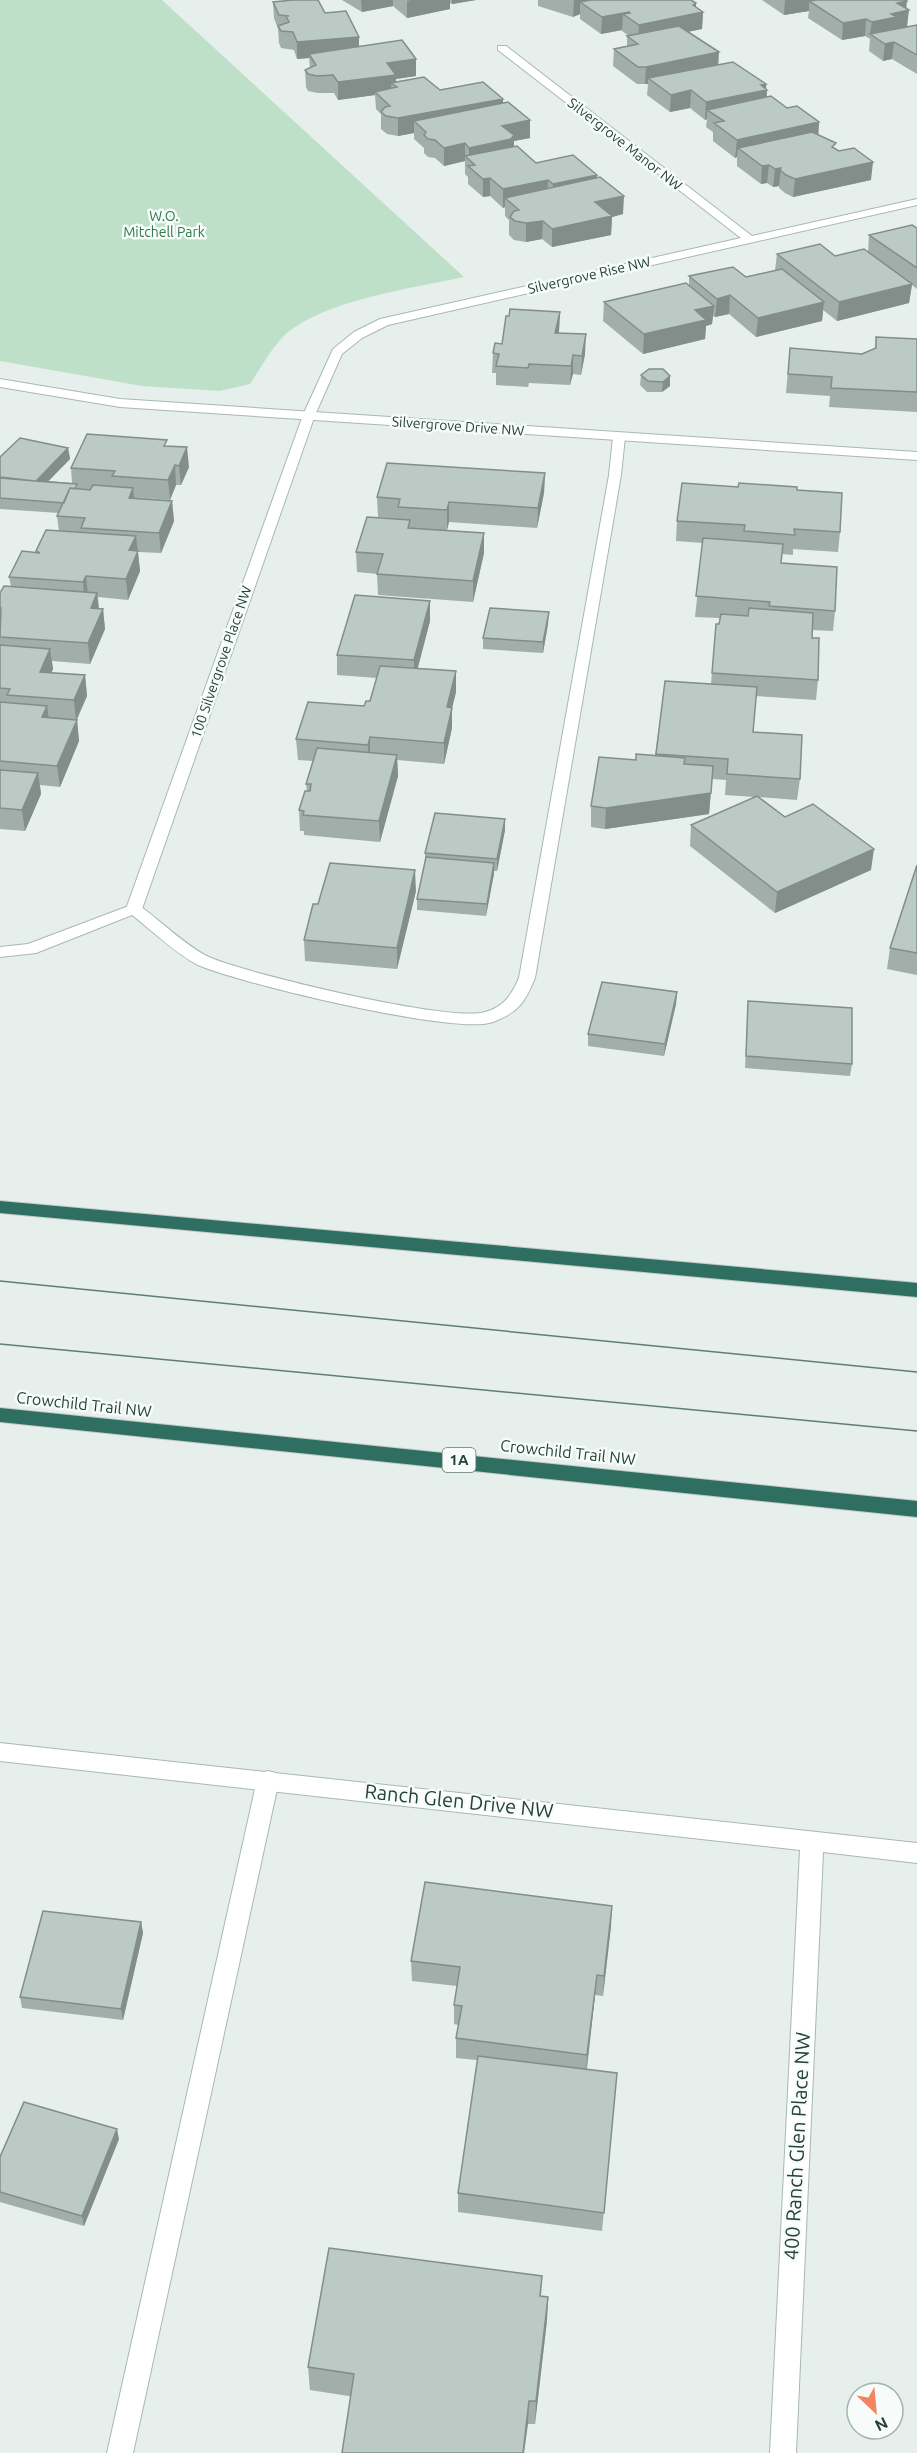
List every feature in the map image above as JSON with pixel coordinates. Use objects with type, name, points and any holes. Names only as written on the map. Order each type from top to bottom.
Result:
[{"type":"highway","points":[[0,1207],[917,1290]]},
{"type":"highway","name":"Crowchild Trail NW","points":[[0,1415],[917,1509]]},
{"type":"street","name":"Silvergrove Manor NW","points":[[502,48],[749,239]]},
{"type":"street","name":"Silvergrove Rise NW","points":[[309,415],[337,352],[358,335],[384,322],[917,202]]},
{"type":"street","name":"Silvergrove Drive NW","points":[[0,383],[120,403],[917,456]]},
{"type":"street","name":"100 Silvergrove Place NW","points":[[134,909],[309,415]]},
{"type":"street","points":[[0,952],[30,949],[134,909],[201,960],[291,987],[443,1018],[488,1018],[517,1001],[527,978],[615,475],[619,437]]},
{"type":"street","name":"Ranch Glen Drive NW","points":[[0,1752],[917,1852]]},
{"type":"street","points":[[120,2453],[268,1780]]},
{"type":"street","name":"400 Ranch Glen Place NW","points":[[783,2453],[812,1840]]},
{"type":"green space","name":"W.O. Mitchell Park","points":[[0,0],[162,0],[464,277],[394,291],[318,314],[298,325],[282,338],[250,384],[220,391],[142,386],[0,361]]},
{"type":"building","points":[[318,0],[325,13],[346,11],[359,37],[297,42],[293,32],[281,31],[278,26],[289,22],[286,16],[289,16],[279,15],[273,2]]},
{"type":"building","points":[[591,0],[691,0],[696,3],[693,5],[703,12],[639,25],[623,14],[629,12],[602,17],[580,2]]},
{"type":"building","points":[[906,0],[897,3],[909,10],[891,14],[897,17],[872,22],[866,19],[843,23],[809,1]]},
{"type":"building","points":[[917,25],[917,55],[894,42],[885,44],[870,34]]},
{"type":"building","points":[[679,26],[719,52],[638,67],[614,49],[638,44],[627,36]]},
{"type":"building","points":[[402,40],[416,59],[387,63],[396,75],[338,82],[333,75],[317,76],[308,74],[305,70],[316,65],[309,54]]},
{"type":"building","points":[[733,62],[766,84],[761,85],[767,90],[706,102],[691,90],[671,95],[648,78]]},
{"type":"building","points":[[424,77],[440,90],[483,82],[503,99],[398,118],[386,116],[381,112],[385,107],[390,106],[375,92],[397,87],[391,83]]},
{"type":"building","points":[[771,96],[787,108],[797,106],[819,122],[737,140],[714,123],[724,121],[707,110]]},
{"type":"building","points":[[508,102],[530,120],[502,126],[514,135],[511,139],[469,148],[465,143],[444,148],[435,140],[428,139],[424,135],[426,132],[414,121]]},
{"type":"building","points":[[812,132],[836,143],[832,147],[839,151],[854,148],[873,162],[795,179],[786,175],[780,170],[781,168],[762,166],[738,148]]},
{"type":"building","points":[[517,146],[536,163],[573,155],[597,175],[553,184],[548,180],[503,189],[490,178],[483,179],[468,166],[475,165],[465,156]]},
{"type":"building","points":[[600,177],[624,196],[595,202],[612,216],[552,229],[543,221],[526,223],[515,221],[510,217],[514,211],[519,210],[505,198]]},
{"type":"building","points":[[912,225],[917,228],[917,268],[869,235]]},
{"type":"building","points":[[820,244],[835,256],[864,249],[912,284],[839,302],[777,254]]},
{"type":"building","points":[[733,267],[746,277],[782,269],[824,302],[758,318],[730,295],[717,299],[689,276]]},
{"type":"building","points":[[686,283],[714,306],[695,310],[706,320],[644,334],[604,302]]},
{"type":"building","points":[[510,309],[560,312],[555,333],[586,334],[582,356],[573,355],[571,366],[529,364],[528,368],[496,366],[499,354],[493,353],[495,343],[502,344],[506,316],[509,316]]},
{"type":"building","points":[[876,337],[917,339],[917,392],[831,388],[832,377],[788,374],[790,348],[862,354],[876,348]]},
{"type":"building","points":[[649,369],[663,369],[670,376],[663,382],[648,381],[641,375]]},
{"type":"building","points":[[87,434],[167,440],[164,446],[187,447],[179,466],[175,465],[168,480],[112,476],[115,471],[71,468]]},
{"type":"building","points":[[20,438],[68,448],[36,481],[77,484],[75,489],[70,488],[64,503],[0,498],[0,478],[35,481],[0,477],[0,457]]},
{"type":"building","points":[[387,463],[545,473],[538,508],[449,502],[447,510],[398,507],[400,499],[377,497]]},
{"type":"building","points":[[682,483],[738,487],[739,483],[842,493],[840,532],[794,529],[795,535],[744,531],[745,525],[677,521]]},
{"type":"building","points":[[93,485],[133,488],[129,498],[172,501],[159,533],[81,528],[85,518],[57,516],[70,488],[90,490]]},
{"type":"building","points":[[367,517],[410,520],[408,528],[484,533],[473,581],[377,574],[383,554],[356,552]]},
{"type":"building","points":[[46,530],[136,536],[129,550],[138,551],[126,579],[86,576],[83,582],[9,577],[22,551],[40,553],[36,551]]},
{"type":"building","points":[[703,538],[783,544],[781,563],[837,567],[835,611],[769,606],[770,602],[696,596]]},
{"type":"building","points":[[4,586],[97,593],[91,608],[103,609],[88,643],[0,637],[0,593]]},
{"type":"building","points":[[355,595],[430,601],[414,660],[337,655]]},
{"type":"building","points":[[490,608],[549,612],[543,642],[483,638]]},
{"type":"building","points":[[749,608],[813,613],[812,638],[819,638],[818,680],[712,673],[716,624],[719,624],[721,614],[748,616]]},
{"type":"building","points":[[0,645],[50,649],[40,672],[85,675],[74,700],[7,695],[10,689],[0,688]]},
{"type":"building","points":[[380,666],[456,671],[447,707],[452,708],[444,743],[370,737],[368,745],[296,739],[308,702],[364,706],[366,701],[370,701]]},
{"type":"building","points":[[665,681],[757,687],[753,732],[802,735],[800,779],[727,774],[728,759],[656,754]]},
{"type":"building","points":[[0,702],[47,706],[42,717],[77,720],[57,766],[0,761]]},
{"type":"building","points":[[317,748],[397,755],[379,821],[303,815],[304,811],[299,810],[305,791],[310,791],[311,784],[306,784]]},
{"type":"building","points":[[636,754],[685,758],[684,764],[713,766],[711,793],[606,808],[591,806],[599,757],[636,760]]},
{"type":"building","points":[[0,770],[38,773],[22,810],[0,808]]},
{"type":"building","points":[[757,796],[785,817],[813,804],[874,849],[777,892],[691,825]]},
{"type":"building","points":[[435,813],[505,819],[497,859],[425,853]]},
{"type":"building","points":[[426,857],[494,863],[487,904],[417,899]]},
{"type":"building","points":[[330,863],[415,870],[397,948],[304,940],[313,904],[318,904]]},
{"type":"building","points":[[917,865],[917,953],[890,948]]},
{"type":"building","points":[[602,982],[677,992],[665,1044],[588,1034]]},
{"type":"building","points":[[748,1001],[852,1008],[852,1064],[746,1056]]},
{"type":"building","points":[[425,1882],[612,1906],[604,1976],[597,1975],[587,2055],[456,2038],[462,2006],[454,2005],[460,1967],[411,1961]]},
{"type":"building","points":[[43,1911],[141,1922],[121,2009],[20,1997]]},
{"type":"building","points":[[478,2056],[617,2073],[604,2213],[458,2193]]},
{"type":"building","points":[[24,2102],[117,2129],[82,2216],[0,2192],[0,2157]]},
{"type":"building","points":[[329,2248],[542,2276],[540,2296],[548,2297],[536,2401],[529,2401],[523,2453],[342,2453],[354,2374],[308,2367]]},
{"type":"tram line","points":[[0,1281],[917,1372]]},
{"type":"tram line","points":[[0,1344],[917,1431]]}]
